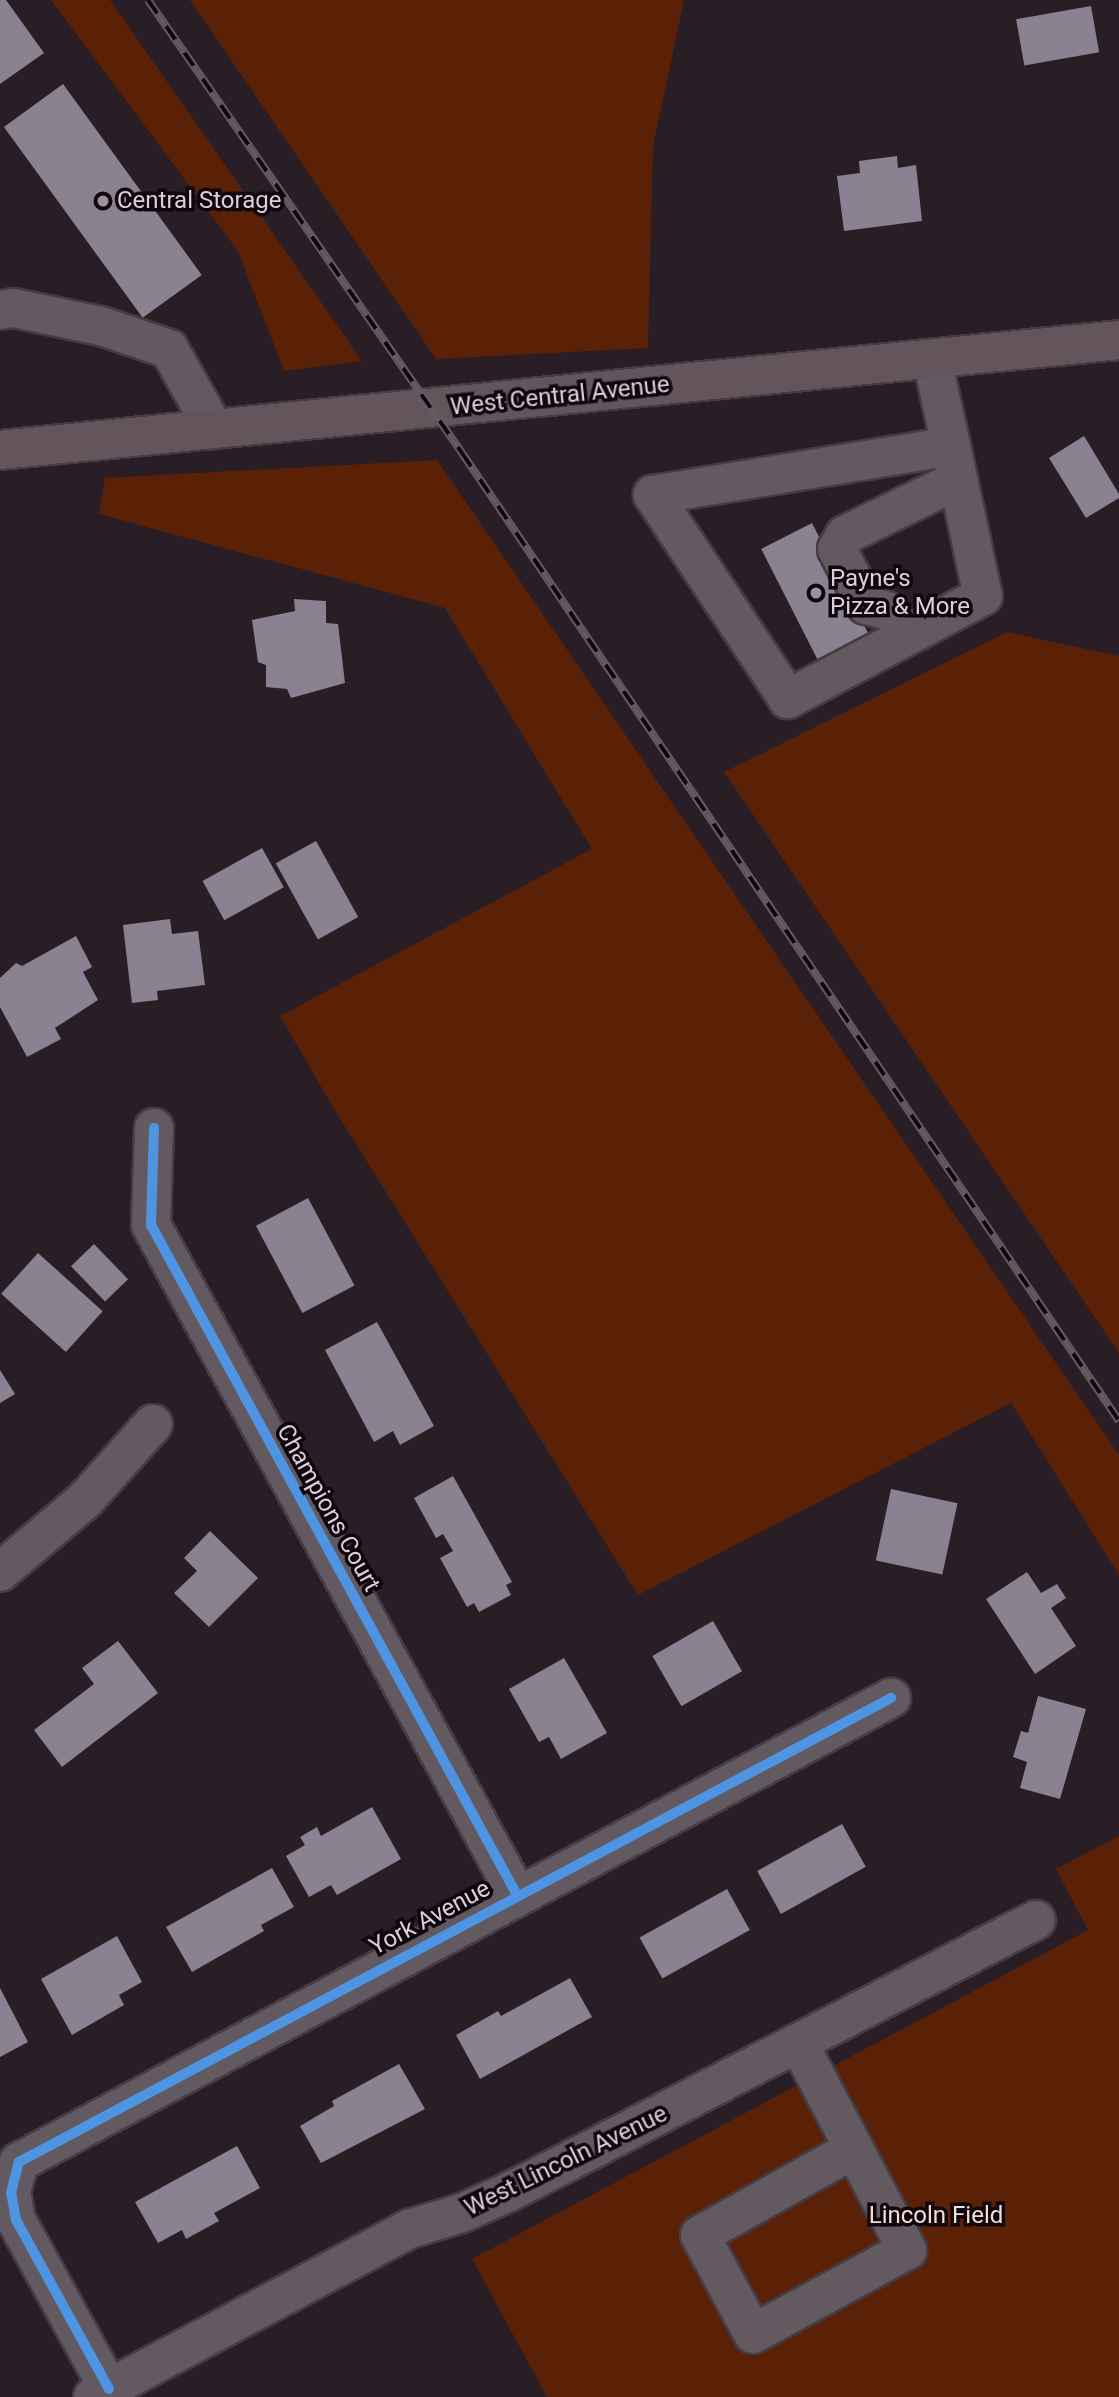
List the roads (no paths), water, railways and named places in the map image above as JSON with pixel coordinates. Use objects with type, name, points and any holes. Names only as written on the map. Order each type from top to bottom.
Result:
[{"type":"main road","name":"West Central Avenue","points":[[0,450],[1119,340]]},
{"type":"street","points":[[0,310],[14,308],[101,326],[169,349],[214,429]]},
{"type":"street","points":[[932,359],[955,463],[984,596],[893,625],[788,699],[653,495],[955,463]]},
{"type":"street","points":[[893,625],[866,605],[837,548],[845,535],[955,463]]},
{"type":"street","name":"Champions Court","points":[[154,1128],[151,1224],[517,1895]]},
{"type":"street","points":[[0,1572],[85,1500],[153,1424]]},
{"type":"street","name":"York Avenue","points":[[101,2393],[16,2220],[6,2193],[13,2176],[28,2154],[891,1698]]},
{"type":"street","name":"West Lincoln Avenue","points":[[101,2393],[409,2229],[463,2213],[509,2192],[1036,1920]]},
{"type":"street","points":[[799,2044],[907,2250],[753,2334],[700,2235],[854,2149]]},
{"type":"railway","points":[[148,0],[462,453],[1119,1421]]},
{"type":"place","name":"Central Storage","points":[[103,201]]},
{"type":"place","name":"Payne's Pizza & More","points":[[816,593]]},
{"type":"park label","name":"Lincoln Field","points":[[936,2216]]}]
